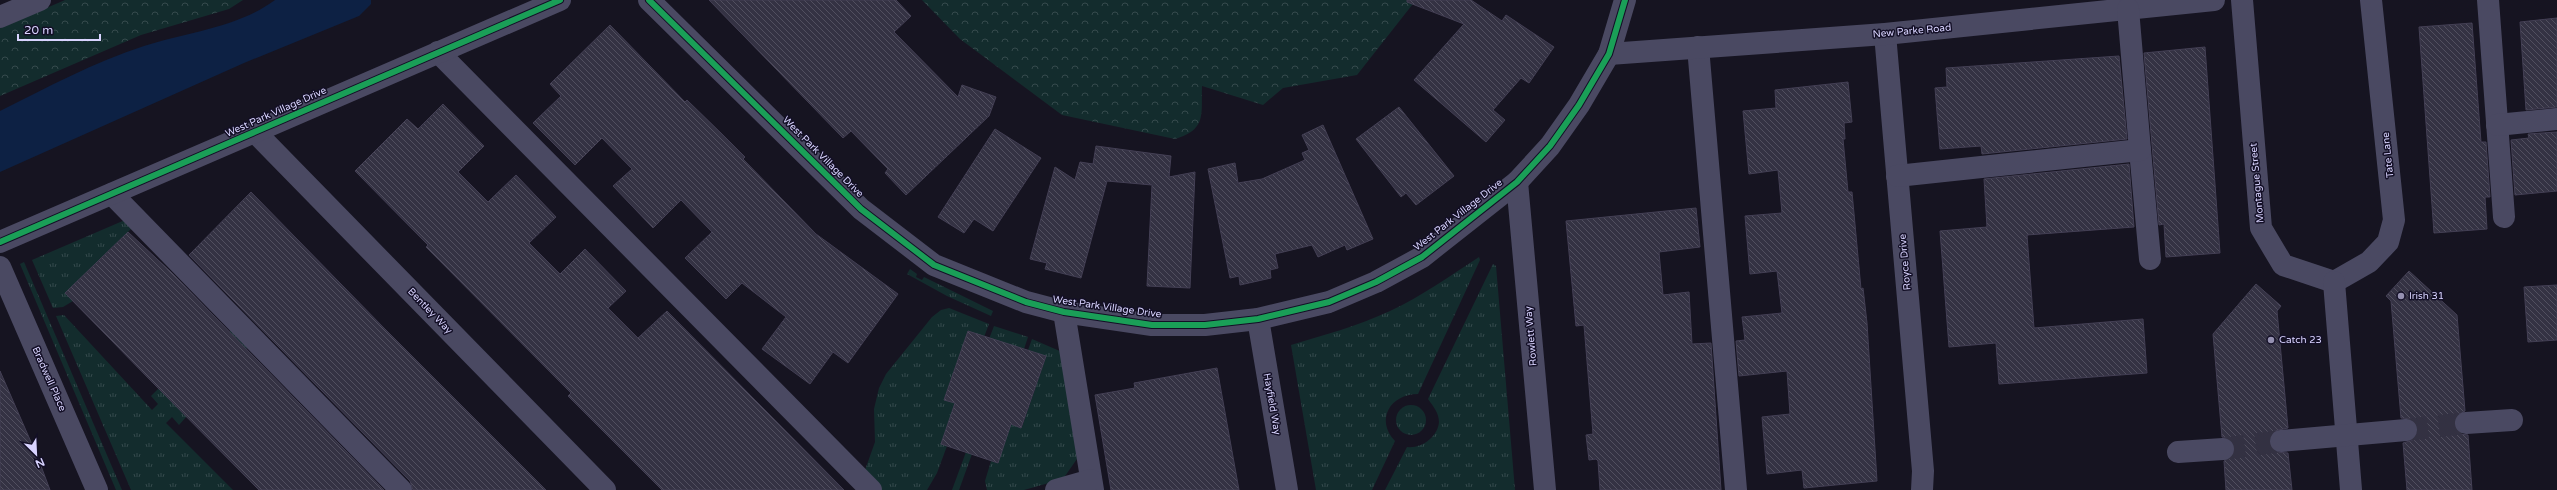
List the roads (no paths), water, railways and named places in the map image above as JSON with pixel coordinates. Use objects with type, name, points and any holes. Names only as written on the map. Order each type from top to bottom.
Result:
[{"type":"street","points":[[0,17],[40,0]]},
{"type":"street","name":"West Park Village Drive","points":[[0,242],[560,0]]},
{"type":"street","name":"West Park Village Drive","points":[[649,0],[861,209],[934,265],[1026,302],[1064,312],[1152,325],[1205,325],[1258,319],[1329,302],[1376,282],[1422,257],[1517,182],[1550,146],[1575,111],[1609,54],[1625,0]]},
{"type":"street","name":"New Parke Road","points":[[1609,54],[1884,34],[2100,6],[2128,9],[2214,0]]},
{"type":"street","name":"Montague Street","points":[[2242,0],[2261,228],[2283,265],[2334,282]]},
{"type":"street","name":"Tate Lane","points":[[2334,282],[2369,262],[2388,242],[2394,220],[2371,0]]},
{"type":"street","points":[[2488,0],[2496,125],[2504,217]]},
{"type":"street","points":[[2128,9],[2150,259]]},
{"type":"street","name":"Royce Drive","points":[[1884,34],[1923,471],[1922,490]]},
{"type":"street","points":[[1698,47],[1736,490]]},
{"type":"street","points":[[438,52],[871,490]]},
{"type":"street","points":[[2496,125],[2557,119]]},
{"type":"street","name":"Bentley Way","points":[[255,132],[605,490]]},
{"type":"street","points":[[1897,176],[2140,150]]},
{"type":"street","name":"Rowlett Way","points":[[1517,182],[1546,490]]},
{"type":"street","points":[[112,194],[401,490]]},
{"type":"street","name":"Bradwell Place","points":[[0,267],[97,490]]},
{"type":"street","points":[[2334,282],[2351,490]]},
{"type":"street","points":[[1056,490],[1092,485],[1064,312]]},
{"type":"street","name":"Hayfield Way","points":[[1258,319],[1287,490]]},
{"type":"street","points":[[2466,423],[2512,420]]},
{"type":"street","points":[[2281,441],[2406,430]]},
{"type":"street","points":[[2178,452],[2223,449]]},
{"type":"water","points":[[275,0],[371,0],[371,4],[359,16],[244,63],[0,172],[0,111],[70,76],[125,52],[228,23],[245,17]]},
{"type":"tunnel","points":[[2406,430],[2466,423]]},
{"type":"tunnel","points":[[2223,449],[2281,441]]},
{"type":"place","name":"Irish 31","points":[[2401,296]]},
{"type":"place","name":"Catch 23","points":[[2271,340]]}]
